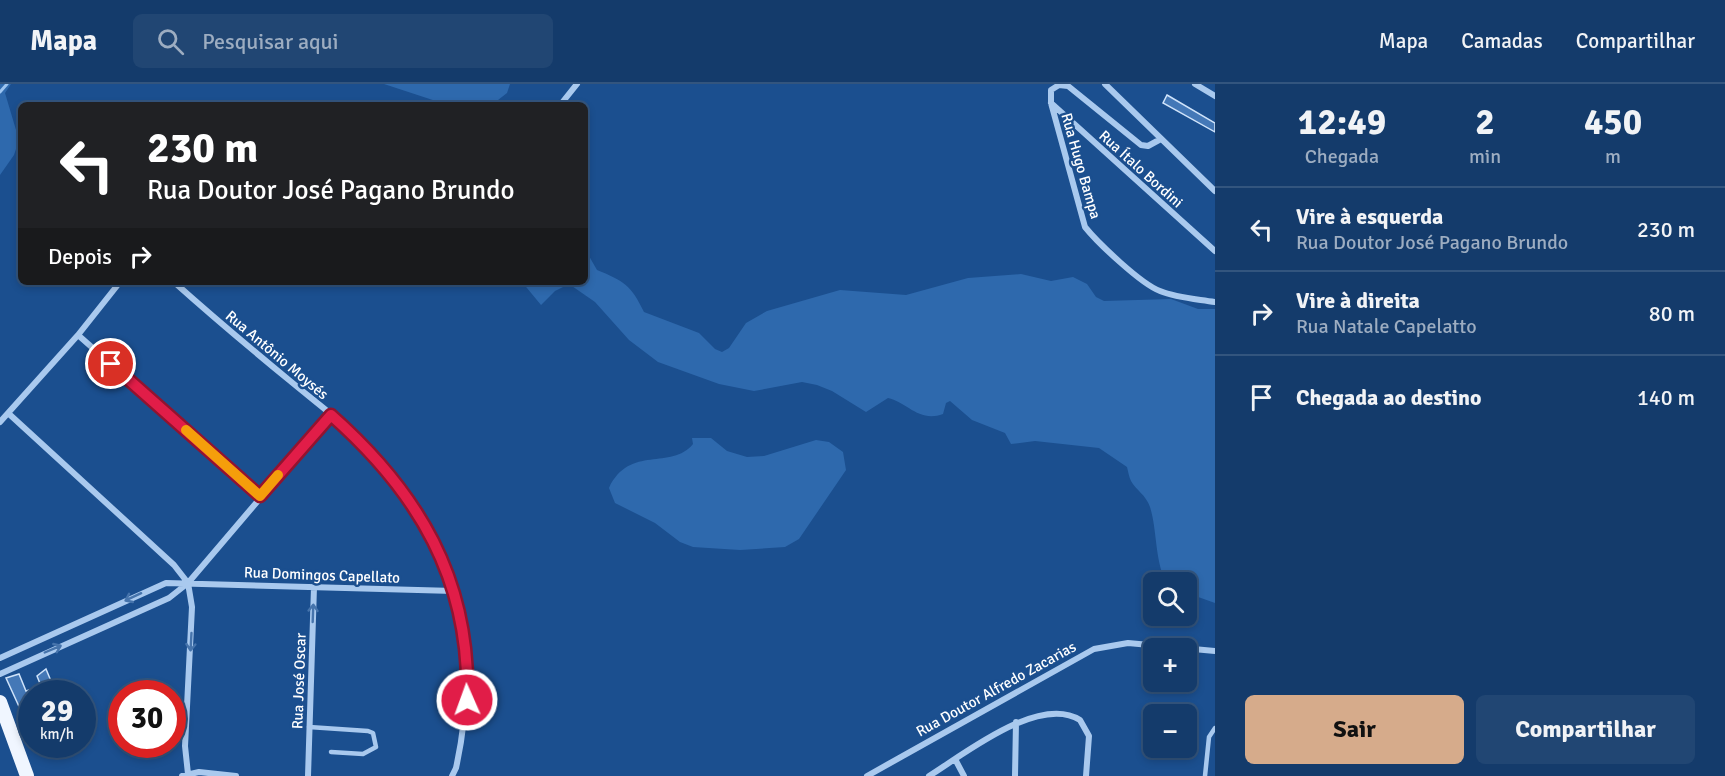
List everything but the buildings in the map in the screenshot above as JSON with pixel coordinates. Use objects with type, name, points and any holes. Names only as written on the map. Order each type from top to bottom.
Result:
[{"type":"main road","points":[[0,702],[27,776]]},
{"type":"street","points":[[563,102],[577,84]]},
{"type":"street","points":[[1105,84],[1215,191]]},
{"type":"street","points":[[1195,84],[1215,96]]},
{"type":"street","name":"Rua Hugo Bampa","points":[[1160,140],[1148,146],[1141,145],[1068,86],[1059,85],[1052,90],[1051,103],[1079,213],[1093,238],[1158,290],[1215,302]]},
{"type":"street","name":"Rua Ítalo Bordini","points":[[1051,103],[1215,251]]},
{"type":"street","points":[[0,422],[78,335],[118,285]]},
{"type":"street","name":"Rua Antônio Moysés","points":[[177,285],[377,457],[426,525],[454,591],[463,633],[468,686],[462,741],[452,776]]},
{"type":"street","points":[[78,335],[260,496]]},
{"type":"street","points":[[8,414],[174,566],[188,583],[192,619],[185,775],[212,772],[236,776]]},
{"type":"street","points":[[0,674],[169,598],[188,583],[331,415]]},
{"type":"street","name":"Rua Domingos Capellato","points":[[0,658],[166,583],[454,591]]},
{"type":"street","name":"Rua José Oscar","points":[[308,776],[314,587]]},
{"type":"street","name":"Rua Doutor Alfredo Zacarias","points":[[867,776],[1094,649],[1128,643],[1215,651]]},
{"type":"street","points":[[929,776],[1016,722],[1034,717],[1064,714],[1080,720],[1089,736],[1086,776]]},
{"type":"street","points":[[1015,776],[1016,722]]},
{"type":"street","points":[[956,759],[964,776]]},
{"type":"lane","points":[[309,727],[368,731],[373,733],[377,741],[376,747],[368,753],[331,752]]},
{"type":"lane","points":[[1205,776],[1209,737],[1215,728]]},
{"type":"shaded area","points":[[0,84],[11,84],[5,93],[18,143],[14,155],[0,175]]},
{"type":"shaded area","points":[[384,84],[510,84],[507,93],[498,100],[439,102]]},
{"type":"shaded area","points":[[588,254],[597,270],[614,277],[631,290],[644,312],[699,333],[715,349],[722,352],[729,348],[746,323],[767,311],[840,290],[906,295],[968,278],[1021,274],[1051,281],[1073,277],[1087,284],[1096,297],[1104,301],[1171,299],[1198,309],[1215,309],[1215,603],[1197,597],[1197,572],[1162,572],[1148,503],[1131,481],[1127,467],[1099,448],[1035,441],[1011,444],[1005,433],[972,420],[950,401],[946,403],[943,414],[935,416],[920,414],[888,398],[866,412],[832,391],[802,382],[754,391],[719,384],[658,362],[629,340],[595,302],[570,285],[588,285]]},
{"type":"shaded area","points":[[524,285],[567,285],[555,291],[541,305]]},
{"type":"shaded area","points":[[692,438],[711,438],[727,451],[747,457],[764,456],[816,440],[829,442],[843,452],[846,470],[799,539],[785,547],[740,550],[693,547],[680,542],[655,523],[615,503],[609,488],[628,466],[684,452],[693,444]]},
{"type":"waterway","points":[[0,92],[7,84]]},
{"type":"slow traffic","points":[[186,430],[260,496],[278,475]]},
{"type":"route","points":[[111,364],[260,496],[331,415],[353,434],[377,457],[398,483],[426,525],[442,559],[454,591],[463,633],[468,686],[467,700]]}]
